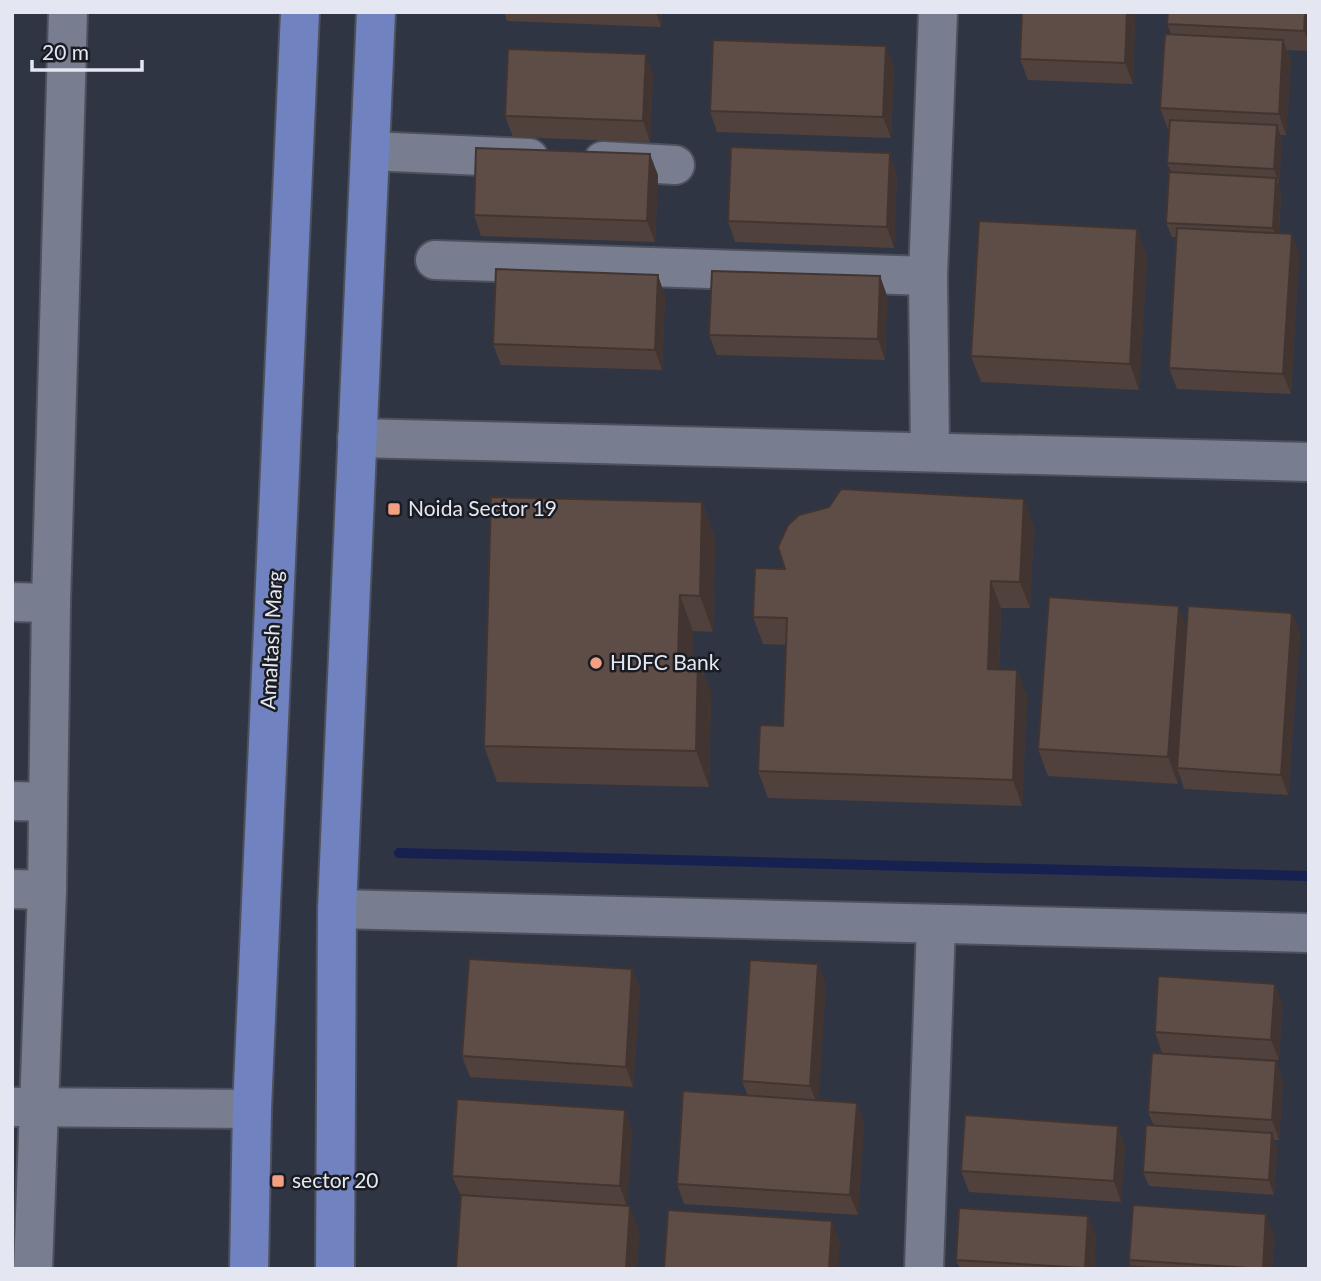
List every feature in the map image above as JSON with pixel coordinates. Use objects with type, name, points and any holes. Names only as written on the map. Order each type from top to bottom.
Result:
[{"type":"main road","name":"Amaltash Marg","points":[[256,1259],[252,1109],[300,12]]},
{"type":"main road","points":[[330,1265],[337,909],[376,12]]},
{"type":"street","points":[[33,1269],[26,1107],[30,801],[51,603],[68,12]]},
{"type":"street","points":[[930,452],[928,276],[938,12]]},
{"type":"street","points":[[370,151],[676,165]]},
{"type":"street","points":[[435,260],[928,276]]},
{"type":"street","points":[[357,438],[1309,462]]},
{"type":"street","points":[[12,602],[51,603]]},
{"type":"street","points":[[337,909],[1309,933]]},
{"type":"street","points":[[924,1269],[936,924]]},
{"type":"street","points":[[26,1107],[252,1109]]},
{"type":"building","points":[[1022,12],[1127,12],[1125,63],[1020,59]]},
{"type":"building","points":[[1168,12],[1305,12],[1304,31],[1167,24]]},
{"type":"building","points":[[1165,34],[1283,40],[1279,114],[1160,108]]},
{"type":"building","points":[[713,40],[886,46],[883,117],[710,111]]},
{"type":"building","points":[[508,49],[646,54],[643,121],[505,116]]},
{"type":"building","points":[[1170,120],[1277,125],[1274,169],[1167,163]]},
{"type":"building","points":[[731,147],[890,153],[887,227],[728,221]]},
{"type":"building","points":[[476,148],[650,154],[647,221],[474,215]]},
{"type":"building","points":[[1169,172],[1276,178],[1273,228],[1166,223]]},
{"type":"building","points":[[979,221],[1137,229],[1130,364],[971,356]]},
{"type":"building","points":[[1177,228],[1292,234],[1283,374],[1169,368]]},
{"type":"building","points":[[496,269],[658,275],[655,350],[493,344]]},
{"type":"building","points":[[712,271],[880,276],[878,339],[709,335]]},
{"type":"building","points":[[841,489],[1024,499],[1020,582],[991,581],[988,669],[1017,670],[1013,780],[758,771],[760,725],[783,726],[787,618],[753,617],[755,568],[785,569],[778,547],[788,525],[799,515],[829,507]]},
{"type":"building","name":"HDFC Bank","points":[[491,497],[702,502],[700,596],[680,595],[678,658],[698,658],[696,751],[484,746]]},
{"type":"building","points":[[1049,597],[1179,606],[1168,757],[1038,749]]},
{"type":"building","points":[[1188,606],[1292,613],[1281,775],[1177,768]]},
{"type":"building","points":[[469,959],[632,969],[626,1067],[462,1056]]},
{"type":"building","points":[[750,960],[818,964],[810,1086],[742,1081]]},
{"type":"building","points":[[1158,976],[1275,984],[1271,1040],[1155,1032]]},
{"type":"building","points":[[1152,1053],[1276,1061],[1272,1120],[1148,1112]]},
{"type":"building","points":[[683,1091],[857,1103],[850,1195],[677,1184]]},
{"type":"building","points":[[457,1099],[625,1110],[620,1186],[452,1176]]},
{"type":"building","points":[[965,1115],[1118,1126],[1114,1181],[961,1171]]},
{"type":"building","points":[[1146,1125],[1272,1133],[1269,1180],[1143,1172]]},
{"type":"building","points":[[461,1195],[630,1206],[626,1269],[456,1268]]},
{"type":"building","points":[[1133,1205],[1266,1214],[1263,1269],[1129,1260]]},
{"type":"building","points":[[959,1208],[1088,1216],[1085,1268],[956,1260]]},
{"type":"building","points":[[668,1210],[832,1221],[829,1269],[664,1269]]},
{"type":"building","points":[[1128,1266],[1164,1269],[1128,1269]]},
{"type":"waterway","points":[[399,853],[1309,876]]},
{"type":"place","name":"Noida Sector 19","points":[[394,509]]},
{"type":"place","name":"HDFC Bank","points":[[596,663]]},
{"type":"place","name":"sector 20","points":[[278,1181]]}]
